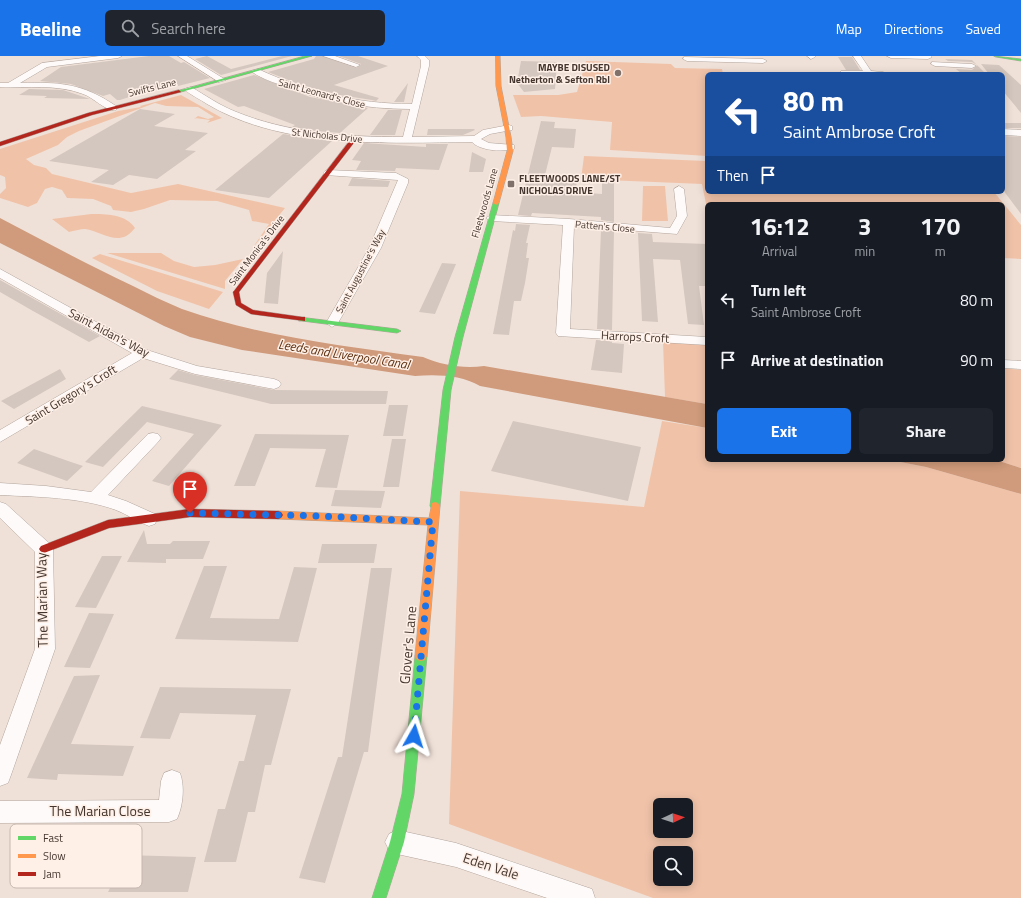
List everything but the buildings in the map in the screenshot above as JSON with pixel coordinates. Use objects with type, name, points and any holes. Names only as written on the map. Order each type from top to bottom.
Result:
[{"type":"street","points":[[10,85],[45,65],[118,56]]},
{"type":"street","points":[[182,56],[222,80]]},
{"type":"street","name":"Swifts Lane","points":[[0,144],[113,108],[310,56]]},
{"type":"street","points":[[326,56],[356,66]]},
{"type":"street","points":[[407,140],[425,66],[424,60],[421,56]]},
{"type":"street","name":"Fleetwoods Lane","points":[[447,390],[510,146],[509,128],[501,101],[498,56]]},
{"type":"street","points":[[858,56],[868,72]]},
{"type":"street","points":[[891,56],[928,57],[942,72]]},
{"type":"street","points":[[996,56],[1021,60]]},
{"type":"street","points":[[688,59],[763,61]]},
{"type":"street","points":[[935,64],[972,66]]},
{"type":"street","name":"Saint Leonard's Close","points":[[255,71],[286,85],[355,104],[416,107]]},
{"type":"street","points":[[0,85],[56,86],[79,90],[96,96],[113,108]]},
{"type":"street","name":"St Nicholas Drive","points":[[188,89],[236,115],[278,129],[353,140],[476,139],[480,135],[492,130],[509,128]]},
{"type":"street","points":[[1005,132],[1021,133]]},
{"type":"street","name":"St Nicholas Drive","points":[[476,139],[477,142],[483,145],[510,146]]},
{"type":"street","name":"Saint Monica's Drive","points":[[353,140],[236,292],[238,304],[251,312],[397,331]]},
{"type":"street","name":"Saint Augustine's Way","points":[[328,173],[396,176],[403,178],[403,183],[374,248],[332,323]]},
{"type":"street","name":"Patten's Close","points":[[491,218],[568,222],[673,232],[682,216],[679,189]]},
{"type":"street","name":"Harrops Croft","points":[[568,222],[563,332],[705,341]]},
{"type":"street","name":"Saint Aidan's Way","points":[[0,273],[142,353],[195,370],[274,384]]},
{"type":"street","name":"Saint Gregory's Croft","points":[[0,437],[142,353]]},
{"type":"street","points":[[1005,364],[1021,365]]},
{"type":"street","name":"Glover's Lane","points":[[379,898],[397,842],[408,794],[433,522],[447,390]]},
{"type":"street","points":[[94,500],[153,438]]},
{"type":"street","points":[[0,489],[46,491],[94,500],[121,506],[149,519]]},
{"type":"street","name":"The Marian Way","points":[[0,508],[44,549],[45,649],[0,775]]},
{"type":"street","points":[[44,549],[108,524],[190,513],[320,516],[433,522]]},
{"type":"street","name":"The Marian Close","points":[[0,812],[169,811],[172,781]]},
{"type":"street","name":"Eden Vale","points":[[397,842],[456,855],[583,898]]},
{"type":"shaded area","points":[[586,61],[671,64],[675,68],[722,69],[723,72],[705,72],[705,156],[610,150],[612,122],[541,116],[521,117],[513,95],[558,95],[577,92]]},
{"type":"shaded area","points":[[181,95],[222,118],[207,123],[210,120],[195,118],[198,116],[208,119],[214,117],[198,107],[166,106],[155,103],[79,131],[67,137],[58,145],[26,159],[34,165],[46,168],[52,174],[131,193],[178,184],[285,208],[251,250],[269,224],[252,221],[249,210],[217,201],[170,200],[131,212],[113,210],[111,206],[93,199],[67,198],[62,190],[52,187],[45,189],[37,203],[28,207],[0,198],[0,194],[6,188],[5,177],[0,175],[0,149],[118,111],[141,107],[140,106]]},
{"type":"shaded area","points":[[584,156],[705,161],[705,194],[996,194],[1002,202],[706,202],[702,184],[581,179]]},
{"type":"shaded area","points":[[643,186],[665,186],[668,221],[642,221]]},
{"type":"shaded area","points":[[1005,205],[1021,225],[1021,259],[1005,258]]},
{"type":"shaded area","points":[[91,214],[121,217],[131,223],[135,228],[129,234],[117,238],[85,229],[69,232],[52,219]]},
{"type":"shaded area","points":[[107,253],[161,253],[174,261],[194,267],[215,265],[243,259],[225,281],[225,289]]},
{"type":"shaded area","points":[[100,254],[223,292],[209,309],[157,291],[92,258]]},
{"type":"shaded area","points":[[663,342],[705,345],[705,404],[665,397]]},
{"type":"shaded area","points":[[1005,368],[1021,370],[1021,468],[1002,462],[1005,462]]},
{"type":"shaded area","points":[[662,421],[705,428],[705,462],[900,462],[926,467],[1021,494],[1021,898],[653,898],[449,824],[460,491],[644,507]]},
{"type":"water","name":"Leeds and Liverpool Canal","points":[[0,218],[157,298],[182,309],[211,318],[301,339],[423,357],[453,366],[484,366],[705,404],[705,428],[480,386],[457,377],[440,375],[415,376],[242,350],[190,337],[164,326],[0,243]]},
{"type":"water","points":[[900,462],[1002,462],[1021,468],[1021,494],[926,467]]},
{"type":"traffic: fast","points":[[179,91],[310,56]]},
{"type":"traffic: fast","points":[[996,56],[1021,60]]},
{"type":"traffic: fast","points":[[435,506],[447,390],[459,337],[496,203]]},
{"type":"traffic: fast","points":[[302,319],[397,331]]},
{"type":"traffic: fast","points":[[379,898],[397,842],[408,794],[421,656]]},
{"type":"traffic: slow","points":[[496,203],[510,151],[509,137],[498,86],[498,56]]},
{"type":"traffic: slow","points":[[421,656],[435,506]]},
{"type":"traffic: slow","points":[[278,515],[433,522]]},
{"type":"traffic: jam","points":[[0,144],[90,114],[179,91]]},
{"type":"traffic: jam","points":[[302,319],[251,312],[238,304],[236,292],[353,140]]},
{"type":"traffic: jam","points":[[44,549],[108,524],[190,513],[278,515]]},
{"type":"place","name":"MAYBE DISUSED Netherton & Sefton Rbl","points":[[618,73]]},
{"type":"place","name":"FLEETWOODS LANE/ST NICHOLAS DRIVE","points":[[511,184]]},
{"type":"route","points":[[190,513],[320,516],[433,522],[414,736]]}]
